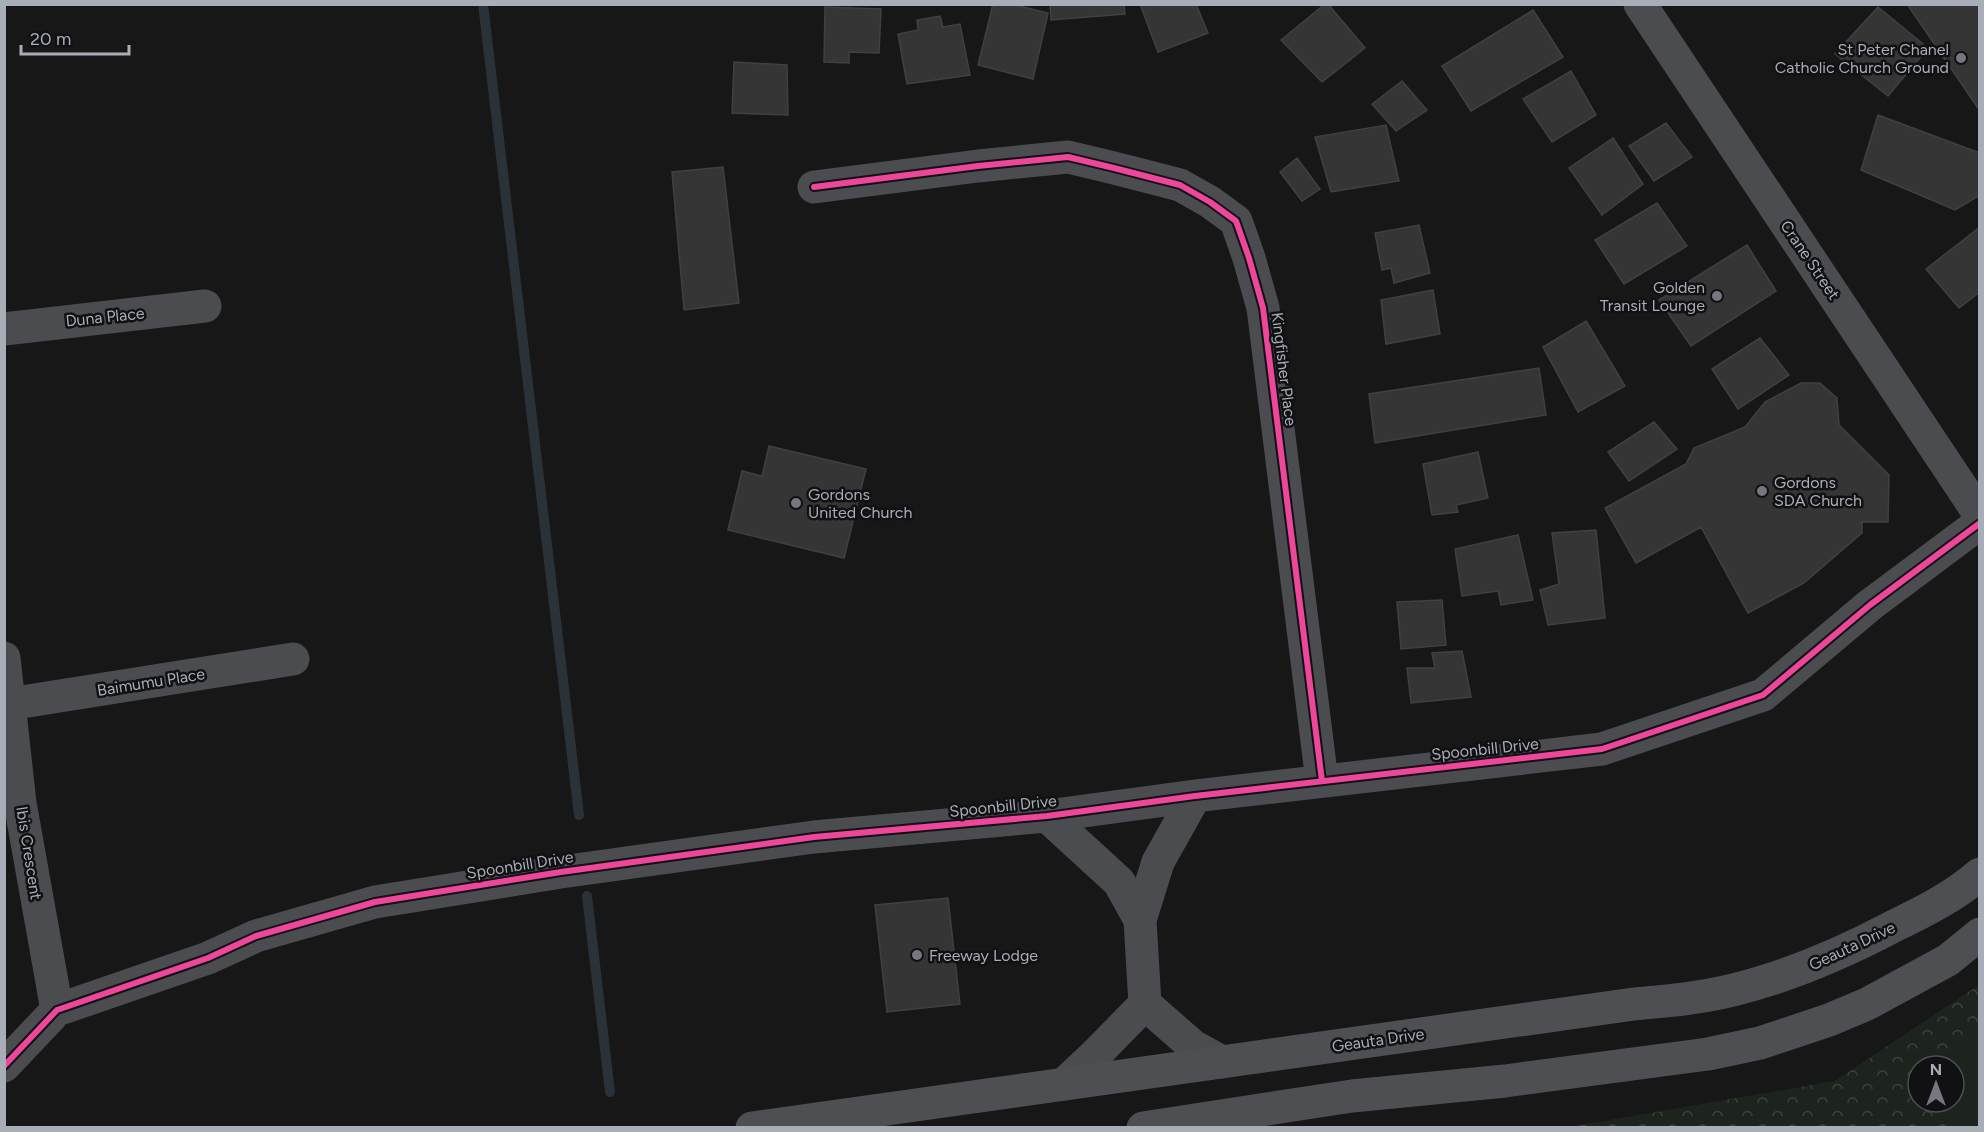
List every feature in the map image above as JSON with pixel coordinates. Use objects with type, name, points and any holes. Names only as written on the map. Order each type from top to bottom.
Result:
[{"type":"main road","name":"Geauta Drive","points":[[752,1128],[1675,1000],[1732,990],[1809,967],[1926,910],[1980,874]]},
{"type":"main road","points":[[1143,1128],[1352,1096],[1505,1081],[1697,1055],[1760,1043],[1829,1020],[1867,1004],[1948,960],[1980,934]]},
{"type":"street","name":"Crane Street","points":[[1640,4],[1980,515]]},
{"type":"street","name":"Kingfisher Place","points":[[814,187],[978,166],[1068,158],[1180,185],[1210,202],[1236,221],[1250,258],[1263,308],[1322,781]]},
{"type":"street","name":"Duna Place","points":[[4,329],[205,306]]},
{"type":"street","name":"Spoonbill Drive","points":[[4,1066],[57,1010],[208,958],[256,936],[375,902],[561,872],[814,837],[1047,816],[1194,796],[1602,749],[1763,694],[1870,605],[1980,523]]},
{"type":"street","name":"Ibis Crescent","points":[[4,658],[20,803],[57,1010]]},
{"type":"street","name":"Baimumu Place","points":[[9,704],[293,659]]},
{"type":"street","points":[[1194,796],[1158,862],[1140,920],[1145,1004],[1193,1046],[1222,1062]]},
{"type":"street","points":[[1047,816],[1119,882],[1140,920]]},
{"type":"street","points":[[1064,1084],[1145,1004]]},
{"type":"green space","points":[[1979,985],[1979,1127],[1564,1128],[1835,1081]]},
{"type":"green space","points":[[1979,1034],[1979,1127],[1953,1127],[1941,1114],[1966,1114],[1966,1054],[1956,1054]]},
{"type":"building","points":[[993,4],[1011,4],[1048,13],[1033,79],[978,65]]},
{"type":"building","points":[[1050,4],[1124,4],[1125,14],[1051,20]]},
{"type":"building","points":[[1140,4],[1196,4],[1208,33],[1158,52]]},
{"type":"building","points":[[1325,4],[1328,4],[1365,48],[1322,82],[1281,40]]},
{"type":"building","name":"St Peter Chanel Catholic Church Ground","points":[[1907,4],[1980,4],[1980,111]]},
{"type":"building","points":[[825,7],[881,9],[879,53],[849,52],[849,63],[824,62]]},
{"type":"building","points":[[1878,7],[1928,48],[1888,96],[1835,54]]},
{"type":"building","points":[[1533,10],[1563,57],[1471,111],[1442,66]]},
{"type":"building","points":[[940,16],[943,27],[960,24],[970,75],[907,84],[898,34],[918,30],[917,20]]},
{"type":"building","points":[[734,62],[787,65],[788,115],[732,113]]},
{"type":"building","points":[[1571,71],[1596,115],[1552,142],[1523,99]]},
{"type":"building","points":[[1402,81],[1427,110],[1396,131],[1372,104]]},
{"type":"building","points":[[1878,115],[1980,153],[1980,195],[1955,210],[1861,170]]},
{"type":"building","points":[[1666,123],[1692,157],[1654,181],[1629,146]]},
{"type":"building","points":[[1386,125],[1399,181],[1331,192],[1315,137]]},
{"type":"building","points":[[1613,138],[1643,184],[1602,215],[1569,168]]},
{"type":"building","points":[[1297,158],[1320,189],[1302,201],[1280,172]]},
{"type":"building","points":[[723,167],[739,303],[684,310],[672,172]]},
{"type":"building","points":[[1657,203],[1687,246],[1624,284],[1595,240]]},
{"type":"building","points":[[1419,225],[1430,273],[1394,283],[1391,268],[1382,270],[1375,233]]},
{"type":"building","points":[[1980,227],[1980,292],[1959,308],[1926,269]]},
{"type":"building","name":"Golden Transit Lounge","points":[[1747,245],[1776,291],[1691,346],[1659,300]]},
{"type":"building","points":[[1433,290],[1440,334],[1386,344],[1381,300]]},
{"type":"building","points":[[1586,321],[1625,386],[1578,412],[1543,347]]},
{"type":"building","points":[[1760,338],[1789,375],[1738,409],[1712,369]]},
{"type":"building","points":[[1539,368],[1546,415],[1375,443],[1369,394]]},
{"type":"building","name":"Gordons SDA Church","points":[[1801,383],[1820,383],[1837,398],[1839,425],[1889,475],[1888,522],[1862,522],[1862,533],[1804,583],[1748,613],[1701,527],[1636,563],[1605,508],[1686,464],[1694,448],[1745,427],[1765,402]]},
{"type":"building","points":[[1654,422],[1677,449],[1629,481],[1608,452]]},
{"type":"building","name":"Gordons United Church","points":[[769,446],[866,469],[844,558],[728,530],[742,471],[762,476]]},
{"type":"building","points":[[1478,452],[1488,498],[1456,505],[1458,512],[1432,515],[1423,464]]},
{"type":"building","points":[[1596,530],[1605,618],[1548,625],[1540,590],[1559,584],[1552,533]]},
{"type":"building","points":[[1518,535],[1533,600],[1501,605],[1498,591],[1462,596],[1455,549]]},
{"type":"building","points":[[1442,600],[1446,645],[1401,649],[1397,602]]},
{"type":"building","points":[[1462,651],[1471,697],[1411,703],[1407,668],[1435,668],[1432,653]]},
{"type":"building","name":"Freeway Lodge","points":[[948,898],[960,1004],[887,1012],[875,905]]},
{"type":"waterway","points":[[483,4],[579,815]]},
{"type":"waterway","points":[[587,896],[610,1092]]},
{"type":"cycle path","points":[[814,187],[1068,157],[1180,185],[1210,202],[1236,221],[1263,308],[1322,781]]},
{"type":"cycle path","points":[[4,1066],[57,1010],[208,958],[256,936],[375,902],[561,872],[814,837],[1047,816],[1195,796],[1602,749],[1763,695],[1870,605],[1980,523]]},
{"type":"place","name":"St Peter Chanel Catholic Church Ground","points":[[1961,58]]},
{"type":"place","name":"Golden Transit Lounge","points":[[1717,296]]},
{"type":"place","name":"Gordons SDA Church","points":[[1762,491]]},
{"type":"place","name":"Gordons United Church","points":[[796,503]]},
{"type":"place","name":"Freeway Lodge","points":[[917,955]]}]
